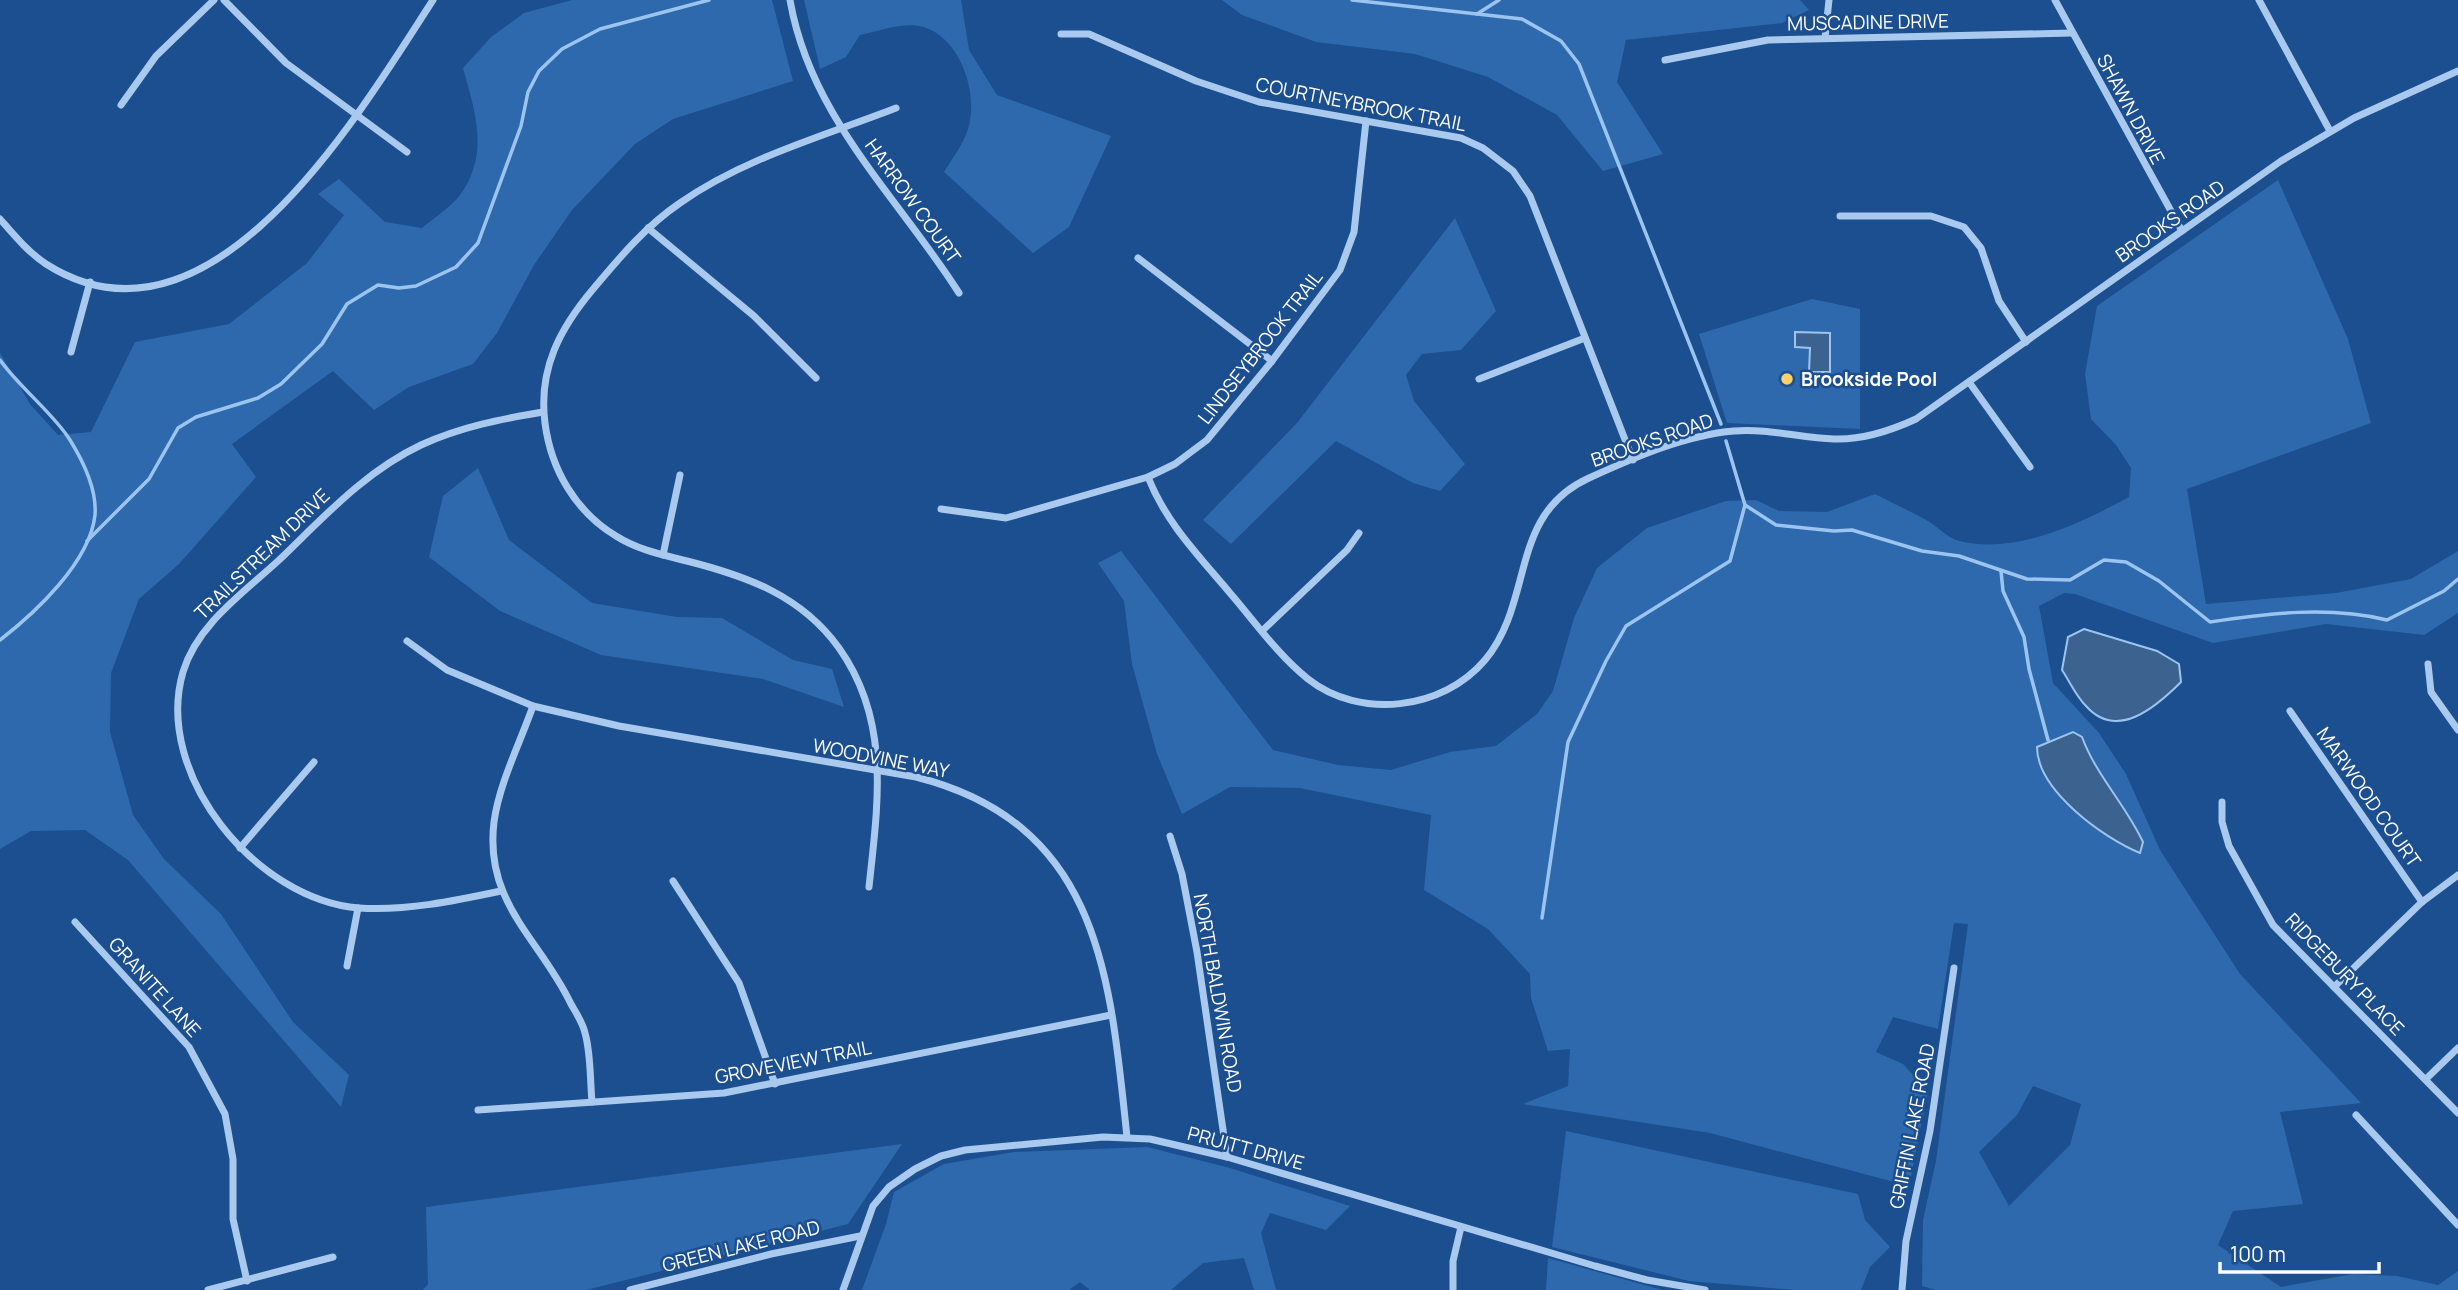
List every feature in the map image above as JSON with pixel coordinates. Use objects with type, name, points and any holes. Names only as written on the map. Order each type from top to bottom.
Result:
[{"type":"street","points":[[121,105],[156,56],[214,0]]},
{"type":"street","points":[[224,0],[286,63],[407,152]]},
{"type":"street","points":[[0,219],[28,250],[45,263],[90,282],[150,286],[181,279],[211,265],[285,201],[358,115],[433,0]]},
{"type":"street","name":"HARROW COURT","points":[[790,0],[808,66],[826,106],[959,293]]},
{"type":"street","points":[[1825,38],[1829,0]]},
{"type":"street","name":"SHAWN DRIVE","points":[[2055,0],[2182,231]]},
{"type":"street","points":[[2259,0],[2330,131]]},
{"type":"street","name":"MUSCADINE DRIVE","points":[[1665,60],[1741,43],[1825,38],[2072,33]]},
{"type":"street","name":"COURTNEYBROOK TRAIL","points":[[1061,34],[1089,34],[1238,96],[1461,138],[1483,148],[1513,171],[1530,196],[1633,460]]},
{"type":"street","name":"BROOKS ROAD","points":[[1148,477],[1175,529],[1262,631],[1310,680],[1344,698],[1392,705],[1416,701],[1441,693],[1475,670],[1495,648],[1511,614],[1530,546],[1548,506],[1579,483],[1690,440],[1731,431],[1834,439],[1871,435],[1916,419],[2271,167],[2330,131],[2458,71]]},
{"type":"street","points":[[869,887],[879,792],[878,744],[865,696],[849,662],[825,631],[795,604],[761,584],[663,555],[616,536],[577,502],[562,480],[551,455],[543,412],[546,371],[562,330],[648,228],[678,204],[718,179],[896,108]]},
{"type":"street","name":"LINDSEYBROOK TRAIL","points":[[941,509],[1006,518],[1148,477],[1175,464],[1207,440],[1330,286],[1348,252],[1358,209],[1366,121]]},
{"type":"street","points":[[1840,216],[1931,216],[1964,227],[1981,248],[1999,301],[2026,342]]},
{"type":"street","points":[[648,228],[754,316],[816,378]]},
{"type":"street","points":[[1138,258],[1272,361]]},
{"type":"street","points":[[71,352],[90,282]]},
{"type":"street","points":[[1479,379],[1586,338]]},
{"type":"street","points":[[1969,382],[2030,467]]},
{"type":"street","name":"TRAILSTREAM DRIVE","points":[[500,891],[405,908],[359,908],[331,902],[295,887],[259,865],[220,825],[191,772],[180,729],[178,700],[183,672],[200,637],[343,497],[384,465],[455,431],[543,412]]},
{"type":"street","points":[[663,555],[680,475]]},
{"type":"street","points":[[1262,631],[1347,550],[1359,533]]},
{"type":"street","name":"WOODVINE WAY","points":[[407,641],[447,670],[533,706],[618,726],[916,777],[964,792],[1004,815],[1041,844],[1070,883],[1092,928],[1111,1015],[1127,1137]]},
{"type":"street","points":[[2428,664],[2431,692],[2458,730]]},
{"type":"street","points":[[533,706],[494,822],[494,858],[500,891],[520,926],[562,984],[585,1032],[592,1102]]},
{"type":"street","name":"MARWOOD COURT","points":[[2290,711],[2422,902]]},
{"type":"street","points":[[240,848],[314,762]]},
{"type":"street","name":"RIDGEBURY PLACE","points":[[2222,802],[2222,822],[2229,846],[2273,925],[2458,1112]]},
{"type":"street","name":"NORTH BALDWIN ROAD","points":[[1170,836],[1182,874],[1197,952],[1227,1157]]},
{"type":"street","points":[[2334,987],[2422,902],[2458,876]]},
{"type":"street","points":[[673,881],[739,983],[775,1084]]},
{"type":"street","points":[[347,966],[359,908]]},
{"type":"street","name":"GRANITE LANE","points":[[75,922],[189,1047],[225,1114],[233,1159],[233,1219],[247,1281]]},
{"type":"street","name":"GRIFFIN LAKE ROAD","points":[[1902,1290],[1906,1241],[1930,1132],[1955,968]]},
{"type":"street","name":"GROVEVIEW TRAIL","points":[[478,1110],[724,1093],[1111,1015]]},
{"type":"street","points":[[2426,1079],[2458,1048]]},
{"type":"street","points":[[2356,1115],[2458,1225]]},
{"type":"street","name":"PRUITT DRIVE","points":[[843,1290],[860,1236],[873,1206],[889,1187],[915,1169],[941,1156],[965,1150],[1047,1141],[1127,1137],[1150,1139],[1227,1157],[1647,1280],[1705,1290]]},
{"type":"street","points":[[1453,1290],[1453,1261],[1461,1227]]},
{"type":"street","name":"GREEN LAKE ROAD","points":[[630,1290],[860,1236]]},
{"type":"street","points":[[208,1290],[333,1257]]},
{"type":"shaded area","points":[[572,0],[772,0],[793,81],[673,119],[635,144],[572,210],[534,265],[497,333],[473,364],[409,387],[374,410],[333,371],[232,444],[256,477],[179,564],[139,599],[111,673],[110,732],[133,815],[164,859],[221,914],[293,1022],[349,1075],[341,1107],[128,860],[85,830],[31,831],[0,849],[0,353],[30,404],[58,435],[91,432],[135,342],[229,324],[307,263],[344,215],[318,194],[339,179],[385,222],[422,228],[460,195],[475,164],[475,117],[463,68],[491,37],[524,13]]},
{"type":"shaded area","points":[[804,0],[961,0],[969,50],[997,95],[1111,136],[1069,227],[1033,253],[944,172],[968,129],[971,100],[969,85],[957,55],[937,33],[917,25],[909,25],[860,35],[846,57],[820,69]]},
{"type":"shaded area","points":[[1222,0],[1800,0],[1809,10],[1782,23],[1626,40],[1617,82],[1663,154],[1603,171],[1557,115],[1488,77],[1415,54],[1316,42],[1242,15]]},
{"type":"shaded area","points":[[2278,180],[2348,339],[2371,423],[2187,489],[2206,604],[2336,593],[2411,579],[2458,551],[2458,613],[2424,635],[2326,624],[2213,643],[2075,594],[2064,593],[2039,606],[2053,683],[2099,733],[2126,774],[2160,850],[2240,974],[2361,1103],[2280,1112],[2303,1204],[2233,1211],[2218,1245],[2281,1287],[2353,1274],[2397,1276],[2438,1285],[2458,1271],[2458,1290],[1936,1290],[1922,1286],[1923,1220],[1936,1161],[1968,924],[1954,923],[1938,1029],[1893,1017],[1876,1052],[1903,1064],[1928,1091],[1909,1186],[1710,1133],[1523,1104],[1568,1086],[1570,1049],[1548,1051],[1531,998],[1530,974],[1488,929],[1424,890],[1431,815],[1300,788],[1230,787],[1182,814],[1157,754],[1132,664],[1124,601],[1098,563],[1121,551],[1273,750],[1338,765],[1391,770],[1450,752],[1496,746],[1537,714],[1553,691],[1574,618],[1597,568],[1647,528],[1726,501],[1756,500],[1779,511],[1827,512],[1875,494],[1928,521],[1955,540],[2003,544],[2069,526],[2129,497],[2131,468],[2116,445],[2091,419],[2085,374],[2097,306]],"holes":[[[2033,1086],[2081,1104],[2070,1145],[2009,1206],[1979,1152],[2017,1115]]]},
{"type":"shaded area","points":[[1455,218],[1496,311],[1461,350],[1422,354],[1406,375],[1414,401],[1465,464],[1440,491],[1413,483],[1336,441],[1231,544],[1203,520],[1297,423]]},
{"type":"shaded area","name":"Brookside Pool","points":[[1812,299],[1860,309],[1860,429],[1727,423],[1699,334]]},
{"type":"shaded area","points":[[1795,332],[1830,333],[1830,372],[1809,372],[1810,348],[1795,347]]},
{"type":"shaded area","points":[[478,468],[509,540],[592,603],[677,617],[722,618],[793,660],[832,669],[844,707],[763,679],[601,655],[500,611],[429,557],[443,496]]},
{"type":"shaded area","points":[[2084,629],[2157,651],[2179,664],[2181,682],[2160,701],[2136,716],[2110,721],[2098,716],[2082,702],[2062,670],[2068,637]]},
{"type":"shaded area","points":[[2073,732],[2082,737],[2095,764],[2136,828],[2143,842],[2140,853],[2091,824],[2048,780],[2040,763],[2037,747]]},
{"type":"shaded area","points":[[1566,1131],[1858,1194],[1865,1220],[1890,1247],[1870,1267],[1861,1290],[1796,1290],[1689,1281],[1552,1247]]},
{"type":"shaded area","points":[[902,1144],[848,1224],[586,1290],[423,1290],[428,1284],[426,1207]]},
{"type":"shaded area","points":[[1147,1147],[1230,1168],[1350,1206],[1326,1230],[1270,1213],[1261,1233],[1276,1290],[1254,1290],[1244,1258],[1203,1263],[1171,1290],[1090,1290],[1080,1282],[1069,1290],[862,1290],[886,1224],[894,1192],[944,1164],[1014,1152]]},
{"type":"shaded area","points":[[1548,1258],[1662,1290],[1546,1290]]},
{"type":"waterway","points":[[87,541],[149,479],[178,428],[196,417],[258,398],[281,384],[322,344],[347,304],[378,285],[399,288],[416,286],[456,267],[478,243],[521,126],[528,92],[539,71],[562,49],[600,29],[709,0]]},
{"type":"waterway","points":[[1352,0],[1522,19],[1561,41],[1579,64],[1721,424]]},
{"type":"waterway","points":[[1477,14],[1499,0]]},
{"type":"waterway","points":[[0,360],[70,440],[88,476],[95,505],[91,533],[72,568],[44,601],[0,640]]},
{"type":"waterway","points":[[1542,918],[1568,742],[1606,661],[1626,626],[1730,561],[1745,505],[1726,441]]},
{"type":"waterway","points":[[1745,505],[1776,525],[1834,531],[1852,530],[1922,551],[1959,556],[2027,579],[2070,580],[2104,560],[2126,562],[2159,581],[2210,622],[2299,612],[2343,613],[2387,620],[2444,591],[2458,579]]},
{"type":"waterway","points":[[2001,571],[2003,591],[2024,637],[2029,669],[2048,740]]},
{"type":"place","name":"Brookside Pool","points":[[1787,379]]}]
